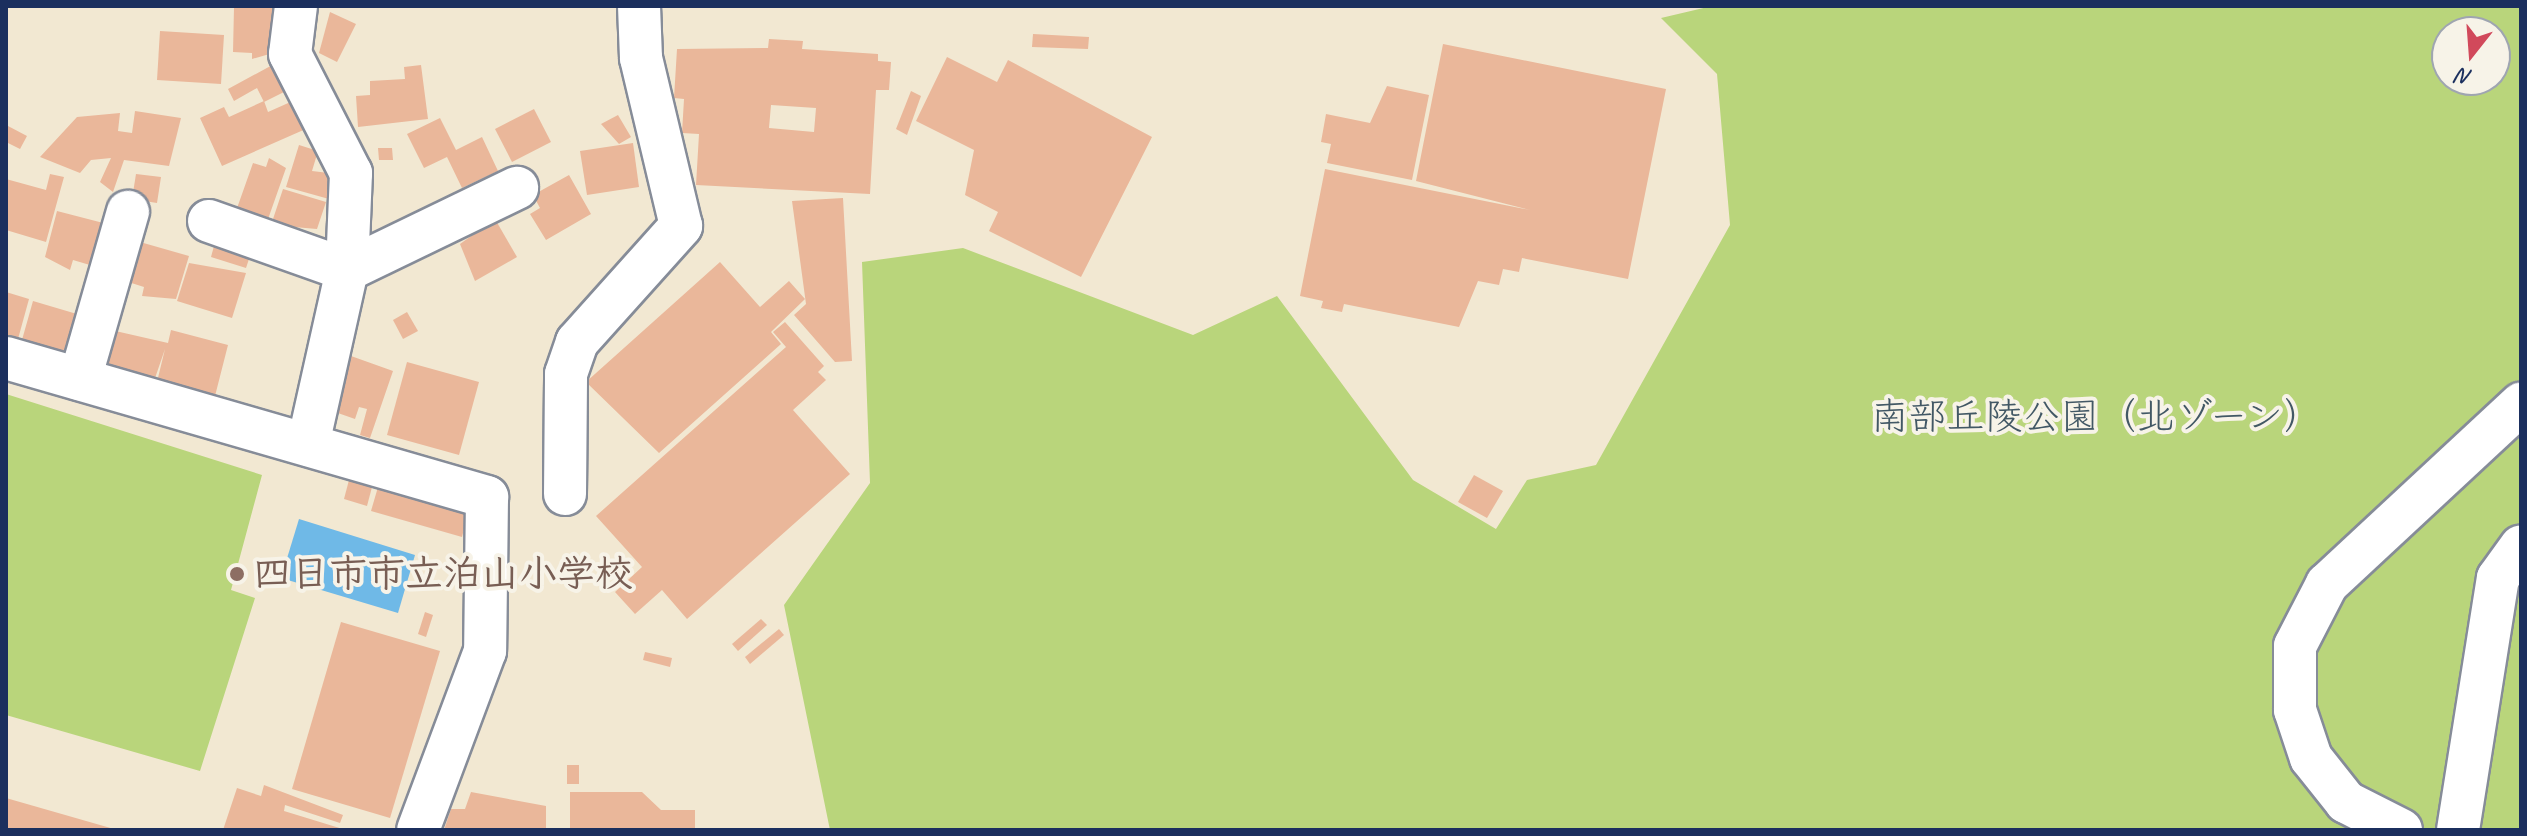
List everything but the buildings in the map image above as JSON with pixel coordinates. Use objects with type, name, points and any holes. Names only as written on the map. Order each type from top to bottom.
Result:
[{"type":"street","points":[[296,6],[290,54],[351,173],[347,270],[308,445]]},
{"type":"street","points":[[565,494],[566,374],[577,342],[681,226],[641,58],[639,6]]},
{"type":"street","points":[[209,221],[347,270],[517,188]]},
{"type":"street","points":[[80,379],[128,212]]},
{"type":"street","points":[[6,358],[487,497],[485,651],[418,830]]},
{"type":"street","points":[[2401,830],[2346,802],[2311,758],[2295,710],[2295,646],[2327,584],[2521,404]]},
{"type":"street","points":[[2458,830],[2498,578],[2521,546]]},
{"type":"green space","name":"南部丘陵公園（北ゾーン）","points":[[1712,6],[2521,6],[2521,830],[830,830],[784,605],[870,483],[862,262],[963,248],[1193,335],[1277,296],[1413,480],[1496,529],[1527,480],[1596,465],[1730,225],[1717,74],[1661,18]]},
{"type":"green space","points":[[6,394],[262,475],[231,590],[255,598],[200,771],[6,715]]},
{"type":"water","points":[[299,519],[415,555],[398,613],[281,578]]},
{"type":"place","name":"四日市市立泊山小学校","points":[[237,574]]}]
